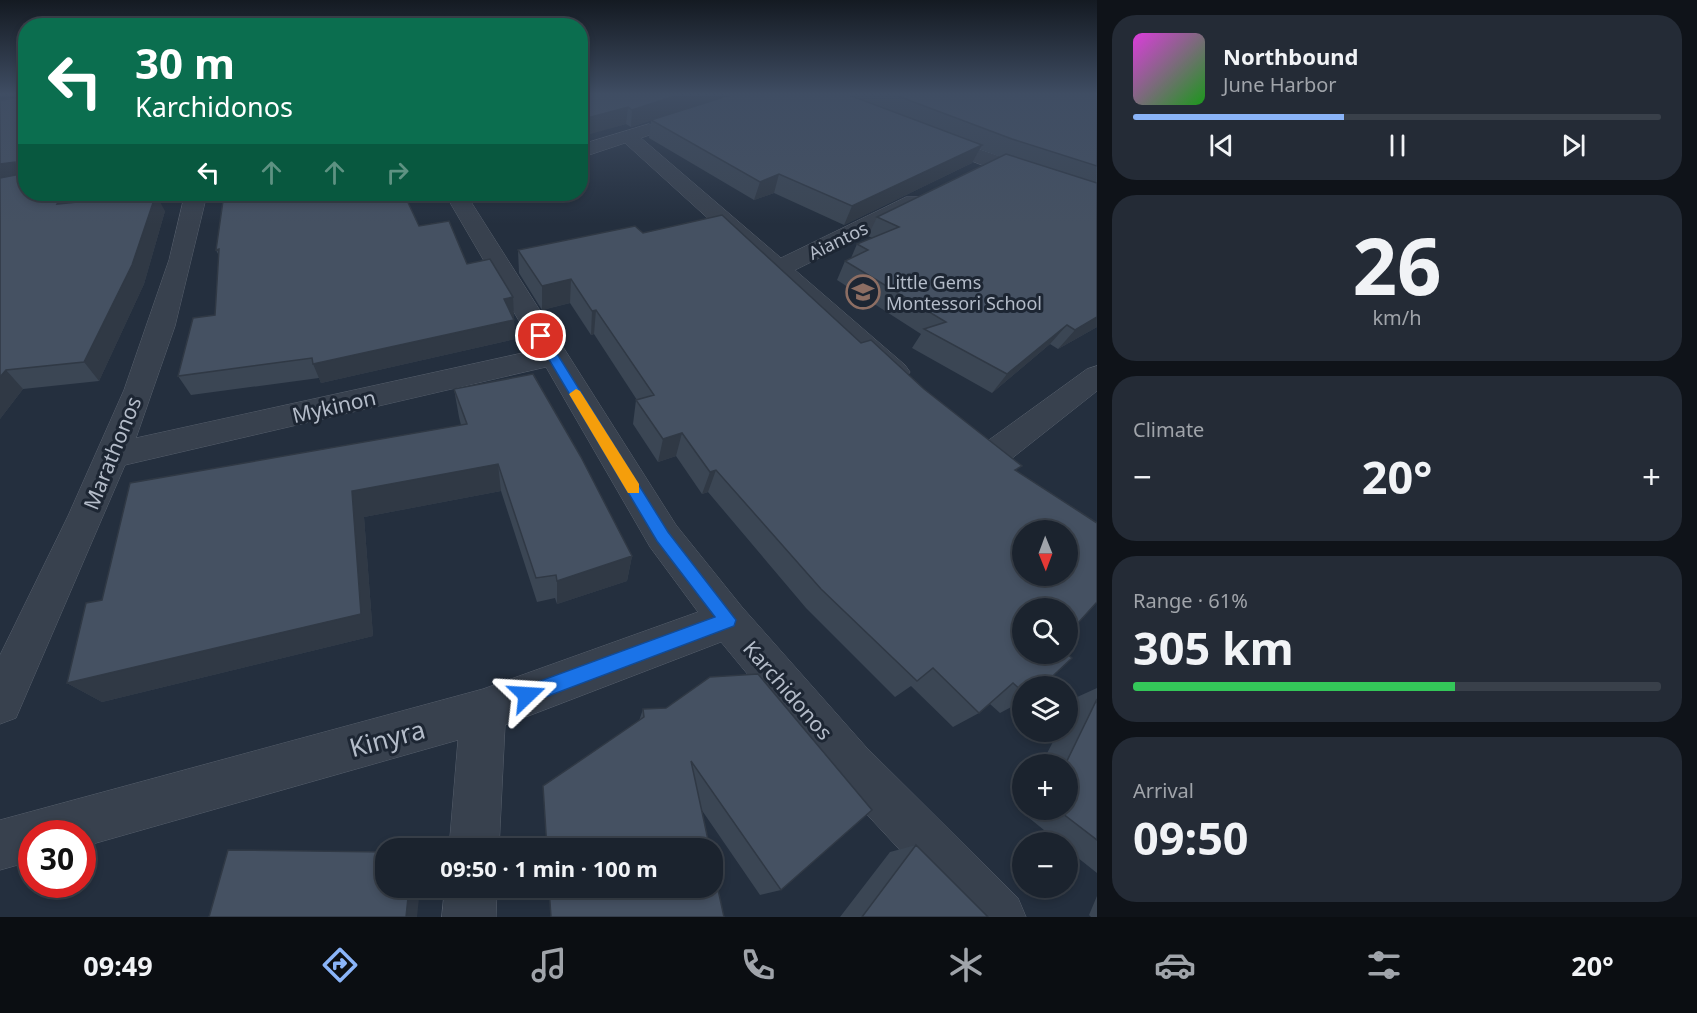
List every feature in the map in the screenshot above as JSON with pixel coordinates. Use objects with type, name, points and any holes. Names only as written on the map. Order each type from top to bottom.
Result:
[{"type":"street","points":[[588,149],[623,138]]},
{"type":"street","points":[[630,138],[913,386]]},
{"type":"street","points":[[931,138],[994,163],[1097,197]]},
{"type":"street","points":[[972,173],[994,163]]},
{"type":"street","name":"Aiantos","points":[[779,269],[930,195]]},
{"type":"street","name":"Marathonos","points":[[0,702],[115,455],[177,276],[194,201]]},
{"type":"street","name":"Karchidonos","points":[[460,201],[663,536],[728,620],[850,763],[999,917]]},
{"type":"street","name":"Mykinon","points":[[115,455],[552,356]]},
{"type":"street","points":[[994,453],[1097,376]]},
{"type":"street","name":"Kinyra","points":[[90,820],[483,711],[728,620]]},
{"type":"street","points":[[475,838],[483,711]]},
{"type":"street","points":[[0,845],[18,840]]},
{"type":"street","points":[[469,917],[470,898]]},
{"type":"building","points":[[0,138],[18,138],[18,201],[59,201],[57,204],[87,201],[154,201],[132,265],[84,362],[6,370],[0,377],[0,178],[16,175],[15,162],[0,164]]},
{"type":"building","points":[[682,138],[963,138],[982,145],[852,206],[779,174],[760,182]]},
{"type":"building","points":[[1009,138],[1097,138],[1097,166]]},
{"type":"building","points":[[1006,154],[1097,183],[1097,317],[1075,330],[1067,325],[1007,374],[924,329],[946,322],[845,261],[868,250],[857,244],[899,227],[877,217]]},
{"type":"building","points":[[223,201],[407,201],[419,226],[449,221],[467,264],[490,259],[513,297],[504,299],[514,320],[313,364],[312,358],[178,376],[193,318],[215,315],[219,249],[216,250]]},
{"type":"building","points":[[722,215],[861,343],[871,340],[924,389],[1022,466],[1015,470],[1097,523],[1097,602],[1078,623],[1078,598],[1012,598],[1012,664],[1066,664],[1053,676],[1012,676],[1012,684],[979,713],[933,668],[917,681],[821,589],[716,470],[710,472],[682,433],[663,439],[636,400],[654,395],[596,310],[592,311],[571,279],[542,286],[518,250],[635,226],[643,233]]},
{"type":"building","points":[[533,374],[581,457],[632,556],[557,581],[556,575],[536,578],[498,464],[352,491],[361,614],[67,683],[86,603],[102,600],[130,483],[467,424],[454,389]]},
{"type":"building","points":[[758,674],[872,810],[781,890],[691,761],[708,838],[546,838],[543,786],[644,717],[643,709],[666,708],[710,677]]},
{"type":"building","points":[[1097,699],[1097,840],[1071,820],[1078,820],[1078,754],[1070,754]]},
{"type":"building","points":[[916,845],[988,917],[862,917]]},
{"type":"building","points":[[228,850],[375,852],[375,898],[408,898],[406,917],[209,917]]},
{"type":"building","points":[[550,898],[720,898],[724,917],[551,917]]},
{"type":"slow traffic","points":[[576,394],[633,488]]},
{"type":"place","name":"Little Gems Montessori School","points":[[863,292]]},
{"type":"route","points":[[527,695],[728,620],[663,536],[541,336]]}]
